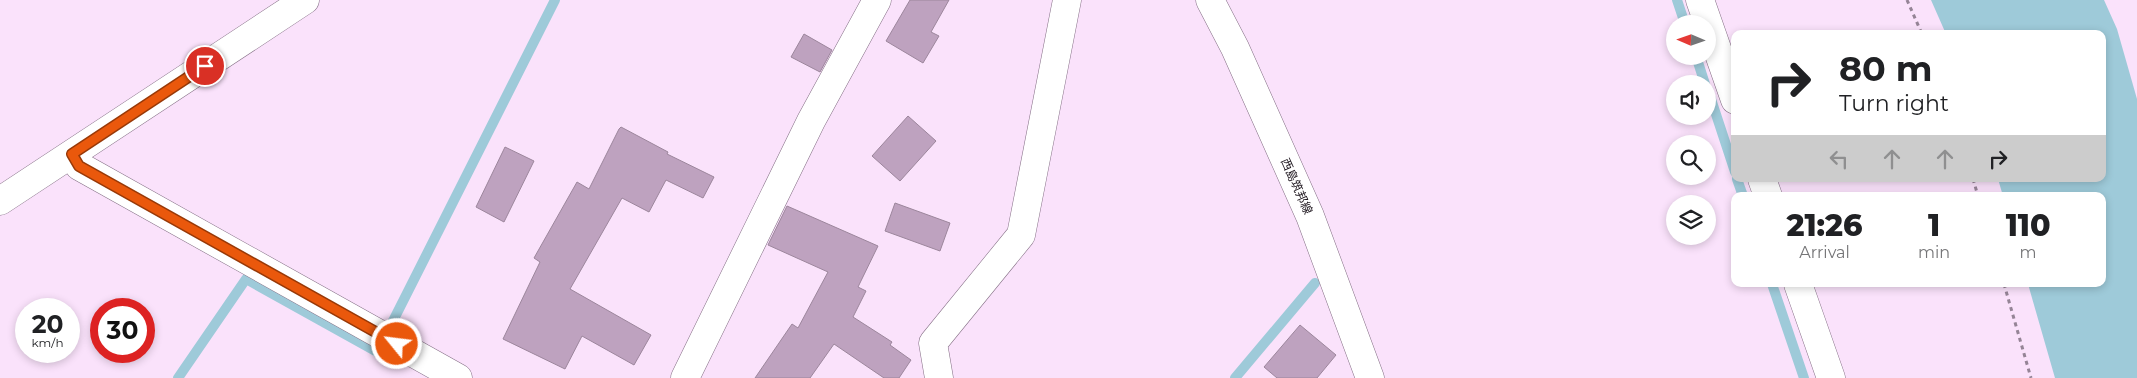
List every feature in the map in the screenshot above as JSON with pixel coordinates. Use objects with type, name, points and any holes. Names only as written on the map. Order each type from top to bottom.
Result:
[{"type":"street","points":[[0,201],[305,0]]},
{"type":"street","points":[[685,378],[811,121],[877,0]]},
{"type":"street","points":[[939,378],[933,343],[1021,235],[1067,0]]},
{"type":"street","name":"西島筑邦線","points":[[1210,0],[1235,48],[1310,216],[1370,378]]},
{"type":"street","points":[[1700,0],[1731,89]]},
{"type":"street","points":[[72,154],[79,166],[458,378]]},
{"type":"street","points":[[1799,287],[1831,378]]},
{"type":"path","points":[[1907,0],[1920,30]]},
{"type":"path","points":[[2005,287],[2031,378]]},
{"type":"water","points":[[1931,0],[2104,0],[2117,29],[2137,99],[2137,378],[2055,378],[2029,287],[2106,287],[2106,192],[2002,192],[1999,182],[2106,182],[2106,30],[1944,30]]},
{"type":"building","points":[[910,0],[949,0],[931,32],[939,36],[923,63],[886,41]]},
{"type":"building","points":[[804,34],[832,50],[820,72],[791,57]]},
{"type":"building","points":[[908,116],[936,141],[900,181],[872,156]]},
{"type":"building","points":[[621,127],[668,152],[667,154],[714,177],[703,198],[666,180],[649,212],[622,198],[570,289],[651,335],[634,365],[582,336],[565,369],[503,339],[540,262],[534,258],[577,182],[589,189]]},
{"type":"building","points":[[505,147],[534,161],[504,222],[476,207]]},
{"type":"building","points":[[895,203],[950,223],[940,251],[885,231]]},
{"type":"building","points":[[787,206],[878,246],[858,287],[866,291],[853,317],[892,342],[890,345],[911,360],[899,378],[884,378],[834,344],[810,378],[755,378],[792,324],[798,328],[828,272],[768,245]]},
{"type":"building","points":[[1300,325],[1336,355],[1317,378],[1277,378],[1264,367]]},
{"type":"waterway","points":[[392,323],[555,0]]},
{"type":"waterway","points":[[1677,0],[1682,15]]},
{"type":"waterway","points":[[1699,65],[1702,75]]},
{"type":"waterway","points":[[1716,114],[1731,160]]},
{"type":"waterway","points":[[1738,182],[1742,192]]},
{"type":"waterway","points":[[178,378],[246,279],[377,352]]},
{"type":"waterway","points":[[1235,378],[1315,283]]},
{"type":"waterway","points":[[1773,287],[1804,378]]},
{"type":"route","points":[[205,66],[72,154],[79,166],[397,344]]}]
